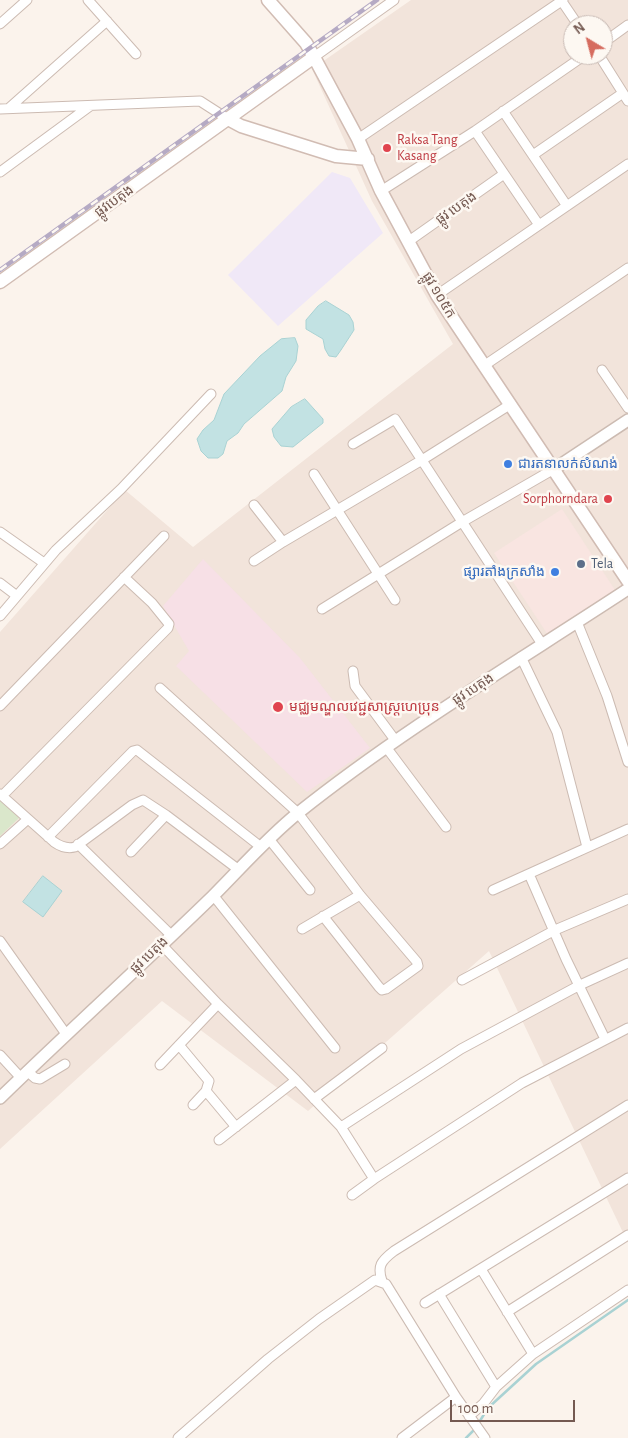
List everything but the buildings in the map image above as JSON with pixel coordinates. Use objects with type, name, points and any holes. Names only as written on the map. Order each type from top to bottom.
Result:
[{"type":"main road","name":"ផ្លូវ ១០៥ក","points":[[268,0],[306,43],[358,139],[381,191],[437,295],[628,581]]},
{"type":"main road","name":"ផ្លូវបេតុង","points":[[0,282],[314,57]]},
{"type":"main road","points":[[228,119],[241,126],[336,156],[368,159]]},
{"type":"street","points":[[0,24],[27,0]]},
{"type":"street","points":[[88,0],[136,54]]},
{"type":"street","points":[[314,57],[394,0]]},
{"type":"street","points":[[358,139],[562,0],[572,15]]},
{"type":"street","points":[[5,109],[107,21]]},
{"type":"street","points":[[613,36],[628,25]]},
{"type":"street","points":[[381,191],[475,131],[570,65]]},
{"type":"street","points":[[533,155],[625,97],[605,65]]},
{"type":"street","points":[[5,109],[200,101],[228,119]]},
{"type":"street","points":[[0,172],[90,106]]},
{"type":"street","points":[[503,111],[567,206]]},
{"type":"street","points":[[475,131],[539,225]]},
{"type":"street","points":[[437,295],[628,164]]},
{"type":"street","name":"ផ្លូវ បេតុង","points":[[409,241],[504,174]]},
{"type":"street","points":[[485,365],[628,268]]},
{"type":"street","points":[[602,370],[628,408]]},
{"type":"street","points":[[0,616],[44,564],[121,489],[211,394]]},
{"type":"street","points":[[254,561],[511,404]]},
{"type":"street","points":[[353,444],[395,419],[542,644]]},
{"type":"street","points":[[322,609],[462,522],[554,469],[628,420]]},
{"type":"street","points":[[314,474],[395,600]]},
{"type":"street","points":[[254,505],[283,542]]},
{"type":"street","points":[[0,532],[44,564]]},
{"type":"street","points":[[0,706],[164,536]]},
{"type":"street","points":[[124,577],[152,603],[169,624],[168,628],[1,795],[48,837],[61,847],[69,848],[78,844],[140,800],[143,800],[166,815],[238,870]]},
{"type":"street","points":[[0,583],[17,596]]},
{"type":"street","name":"ផ្លូវ បេតុង","points":[[0,1098],[298,813],[390,744],[628,589]]},
{"type":"street","points":[[577,622],[607,696],[628,762]]},
{"type":"street","points":[[521,658],[557,732],[587,847]]},
{"type":"street","points":[[353,671],[355,686],[390,744],[446,827]]},
{"type":"street","points":[[160,688],[298,813],[360,895],[418,964],[386,989],[382,990],[323,916]]},
{"type":"street","points":[[48,837],[133,751],[137,750],[265,843],[310,890]]},
{"type":"street","points":[[131,852],[166,815]]},
{"type":"street","points":[[0,844],[28,819]]},
{"type":"street","points":[[493,890],[628,829]]},
{"type":"street","points":[[78,844],[171,934]]},
{"type":"street","points":[[529,874],[605,1039]]},
{"type":"street","points":[[213,895],[334,1048]]},
{"type":"street","points":[[302,929],[360,895]]},
{"type":"street","points":[[462,980],[554,930],[628,899]]},
{"type":"street","points":[[0,942],[66,1034]]},
{"type":"street","points":[[161,944],[341,1127],[374,1179]]},
{"type":"street","points":[[341,1127],[460,1048],[628,963]]},
{"type":"street","points":[[160,1065],[218,1004]]},
{"type":"street","points":[[352,1195],[522,1083],[628,1028]]},
{"type":"street","points":[[179,1045],[207,1078],[209,1086],[192,1105]]},
{"type":"street","points":[[314,1099],[382,1048]]},
{"type":"street","points":[[0,1055],[24,1074],[40,1079],[65,1064]]},
{"type":"street","points":[[219,1140],[296,1080]]},
{"type":"street","points":[[206,1091],[236,1127]]},
{"type":"street","points":[[484,1436],[456,1397],[414,1327],[386,1284],[382,1281],[379,1272],[381,1264],[394,1251],[628,1105]]},
{"type":"street","points":[[425,1303],[628,1178]]},
{"type":"street","points":[[507,1312],[628,1235]]},
{"type":"street","points":[[481,1269],[533,1354]]},
{"type":"street","points":[[178,1438],[268,1359],[319,1319],[375,1280],[382,1281]]},
{"type":"street","points":[[471,1418],[496,1387],[533,1354],[628,1290]]},
{"type":"street","points":[[439,1294],[496,1387]]},
{"type":"street","points":[[402,1438],[456,1397]]},
{"type":"shaded area","points":[[411,0],[628,0],[628,1243],[489,951],[308,1111],[162,1001],[0,1149],[0,632],[125,490],[193,547],[453,344],[372,201],[312,69]]},
{"type":"shaded area","points":[[332,172],[350,178],[383,233],[278,326],[228,275]]},
{"type":"shaded area","name":"ផ្សារតាំងក្រសាំង","points":[[562,509],[615,590],[548,635],[494,553]]},
{"type":"shaded area","name":"មជ្ឈមណ្ឌលវេជ្ជសាស្ត្រហេប្រុន","points":[[203,559],[300,658],[370,748],[307,792],[176,666],[189,651],[163,606]]},
{"type":"green space","points":[[0,798],[19,818],[0,836]]},
{"type":"water","points":[[326,301],[349,315],[353,322],[354,330],[336,357],[329,356],[323,339],[306,329],[306,320],[318,306]]},
{"type":"water","points":[[295,338],[298,346],[296,361],[286,377],[282,391],[227,441],[223,454],[218,458],[208,458],[201,451],[197,439],[203,430],[214,420],[224,394],[260,356],[281,339]]},
{"type":"water","points":[[305,399],[323,419],[323,423],[293,447],[281,446],[274,437],[272,429],[291,407]]},
{"type":"water","points":[[43,876],[62,891],[43,917],[23,902]]},
{"type":"waterway","points":[[478,1424],[488,1408],[536,1364],[628,1300]]},
{"type":"waterway","points":[[466,1438],[475,1429]]},
{"type":"railway","points":[[0,270],[377,0]]},
{"type":"place","name":"Raksa Tang Kasang","points":[[387,148]]},
{"type":"place","name":"ជារតនាលក់សំណង់","points":[[508,464]]},
{"type":"place","name":"Sorphorndara","points":[[608,499]]},
{"type":"place","name":"Tela","points":[[581,564]]},
{"type":"place","name":"ផ្សារតាំងក្រសាំង","points":[[555,572]]},
{"type":"place","name":"មជ្ឈមណ្ឌលវេជ្ជសាស្ត្រហេប្រុន","points":[[278,707]]}]
